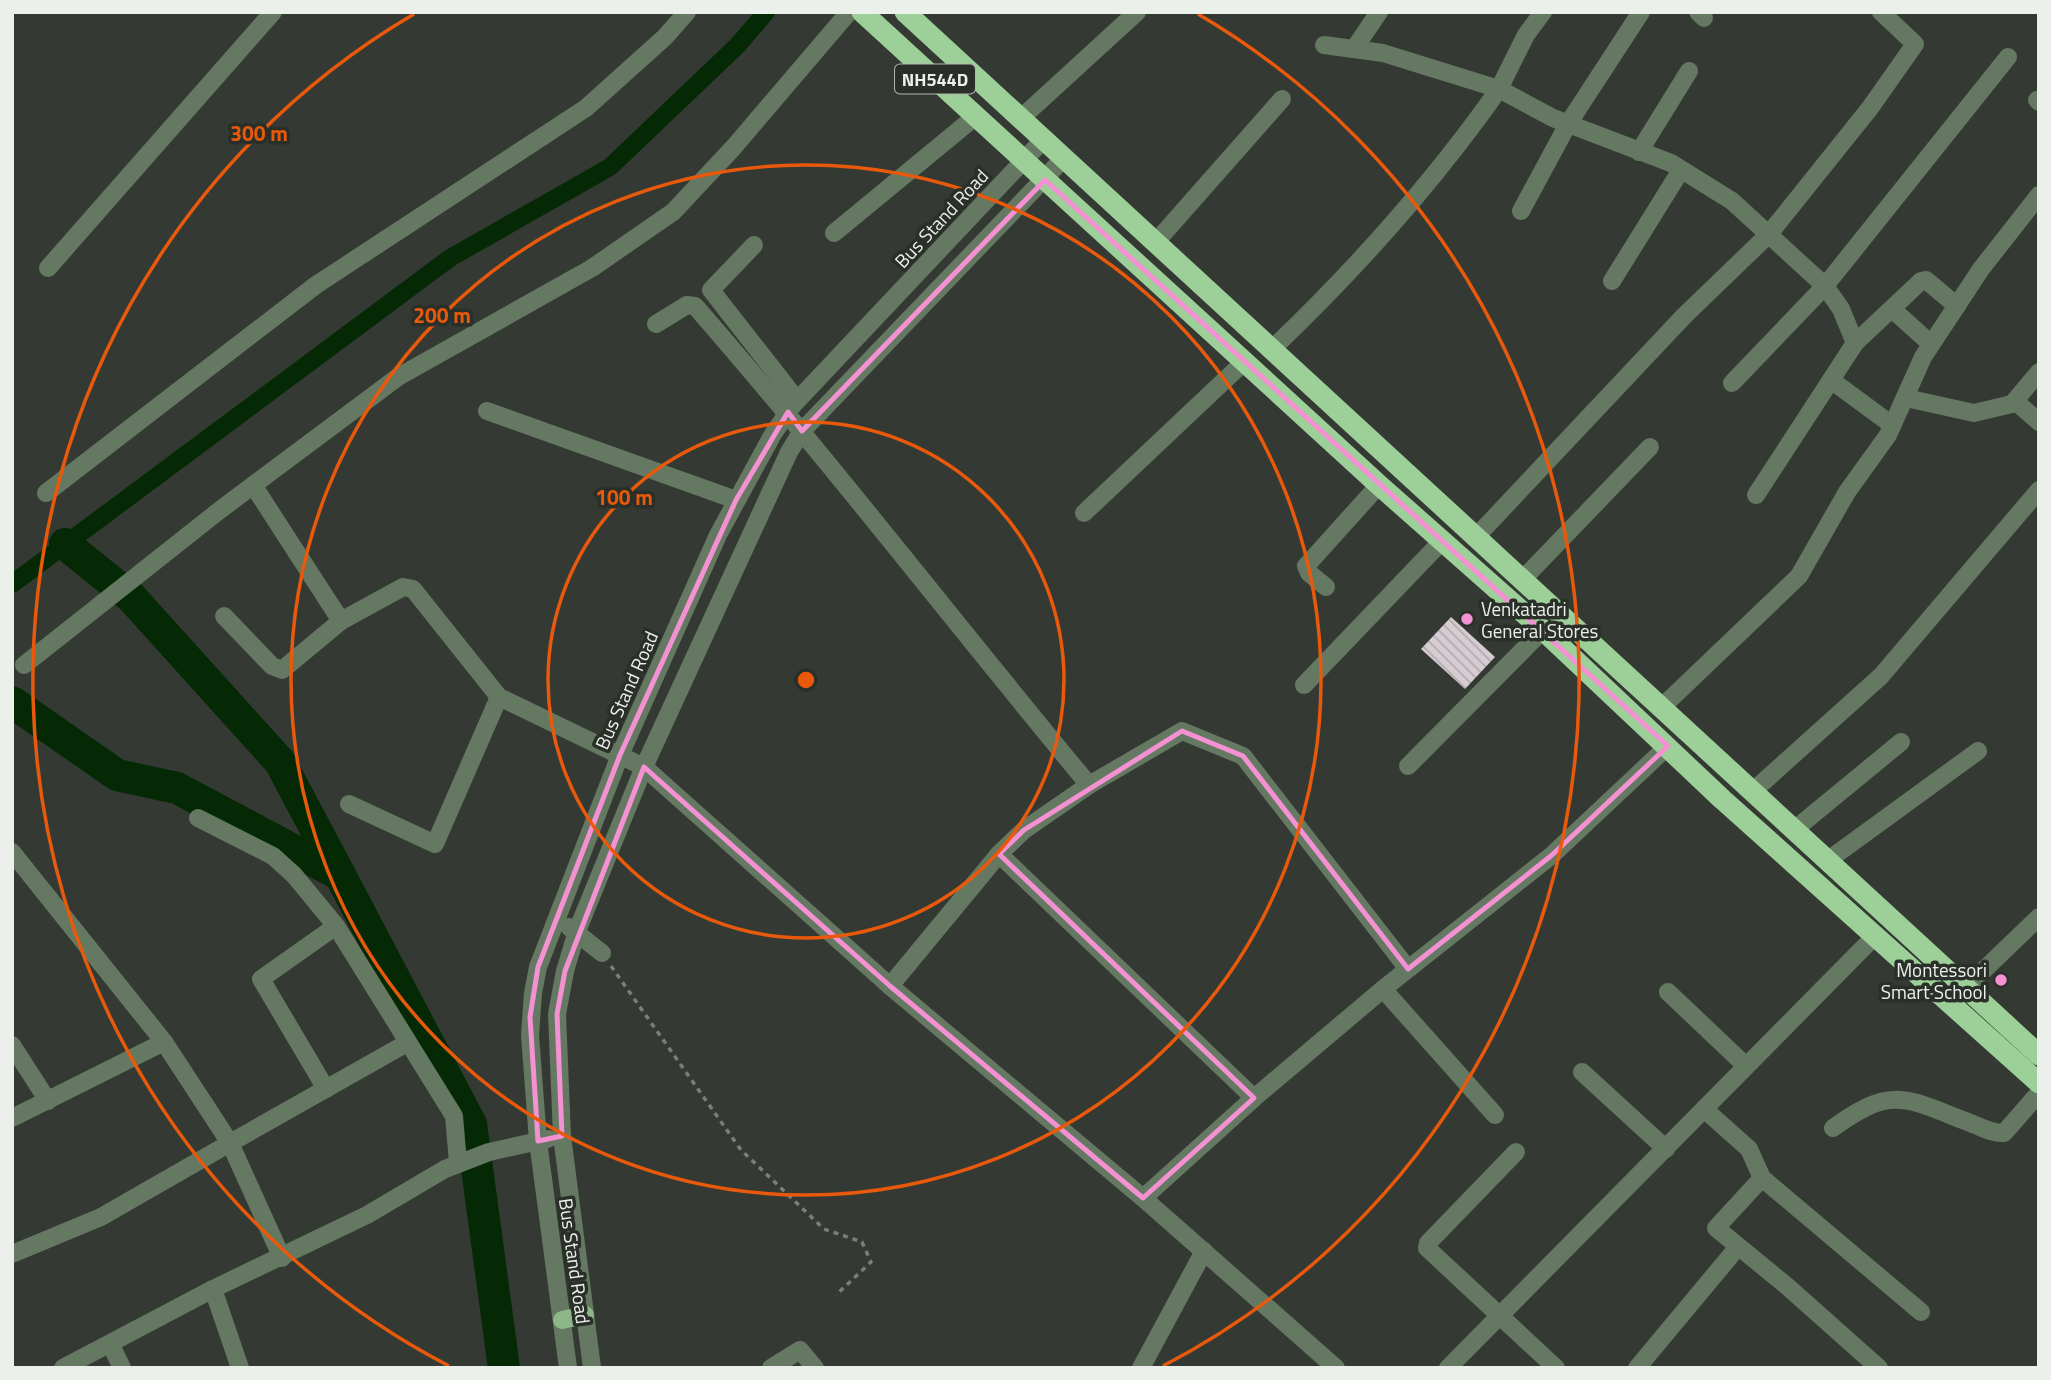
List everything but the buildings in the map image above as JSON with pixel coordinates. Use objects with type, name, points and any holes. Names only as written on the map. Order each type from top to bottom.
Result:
[{"type":"highway","name":"NH544D","points":[[862,12],[1379,485],[1543,630],[1722,799],[2039,1083]]},
{"type":"highway","name":"NH544D","points":[[905,12],[2039,1055]]},
{"type":"main road","points":[[562,1320],[585,1315]]},
{"type":"street","points":[[48,268],[273,12]]},
{"type":"street","points":[[47,493],[316,285],[586,108],[665,37],[687,12]]},
{"type":"street","points":[[24,665],[253,485],[398,377],[592,268],[673,212],[733,148],[849,12]]},
{"type":"street","points":[[1020,119],[1137,12]]},
{"type":"street","points":[[1354,49],[1379,12]]},
{"type":"street","points":[[1271,350],[1329,295],[1449,159],[1499,89],[1526,35],[1543,12]]},
{"type":"street","points":[[1521,211],[1568,124],[1641,12]]},
{"type":"street","points":[[1475,538],[1684,316],[1769,234],[1870,108],[1915,46],[1913,40],[1881,12]]},
{"type":"street","points":[[1324,45],[1383,53],[1499,89],[1568,124],[1681,170],[1732,201],[1825,286],[1841,309],[1856,342]]},
{"type":"street","points":[[1732,383],[1825,286],[2008,57]]},
{"type":"street","points":[[1639,152],[1689,71]]},
{"type":"street","points":[[1154,243],[1282,99]]},
{"type":"street","points":[[834,233],[976,116]]},
{"type":"street","name":"Bus Stand Road","points":[[568,1368],[538,1141],[530,1017],[538,967],[556,920],[620,755],[736,500],[792,406],[1043,141]]},
{"type":"street","name":"Bus Stand Road","points":[[592,1368],[562,1136],[557,1014],[565,971],[577,931],[644,767],[779,469],[802,431],[1063,159]]},
{"type":"street","points":[[1612,281],[1681,170]]},
{"type":"street","points":[[1661,708],[1799,576],[1847,492],[1892,425],[1931,344],[1981,269],[2039,195]]},
{"type":"street","points":[[754,245],[711,290],[792,406],[802,431],[1089,785]]},
{"type":"street","points":[[1756,495],[1856,342],[1926,280],[1957,306]]},
{"type":"street","points":[[656,324],[687,305],[695,306],[792,406]]},
{"type":"street","points":[[1892,309],[1931,344]]},
{"type":"street","points":[[1084,513],[1244,362]]},
{"type":"street","points":[[1906,398],[1975,413],[2015,401],[2039,372]]},
{"type":"street","points":[[1831,380],[1892,425]]},
{"type":"street","points":[[2015,401],[2039,422]]},
{"type":"street","points":[[487,411],[736,500]]},
{"type":"street","points":[[1522,580],[1650,447]]},
{"type":"street","points":[[253,485],[341,621]]},
{"type":"street","points":[[1326,587],[1309,573],[1306,566],[1379,485]]},
{"type":"street","points":[[1752,792],[1881,676],[2038,492]]},
{"type":"street","points":[[1304,685],[1442,541]]},
{"type":"street","points":[[224,616],[272,666],[282,670],[341,621],[403,587],[413,589],[499,697],[644,767],[890,986],[1143,1198],[1336,1368]]},
{"type":"street","points":[[1408,766],[1543,630]]},
{"type":"street","points":[[349,804],[435,844],[499,697]]},
{"type":"street","points":[[890,986],[999,854],[1024,830],[1089,785],[1182,731],[1243,756],[1408,969]]},
{"type":"street","points":[[1794,830],[1901,742]]},
{"type":"street","points":[[1143,1198],[1254,1098],[1383,989],[1552,855],[1668,746]]},
{"type":"street","points":[[1827,861],[1978,751]]},
{"type":"street","points":[[198,818],[273,856],[294,875],[336,926],[454,1116],[462,1161]]},
{"type":"street","points":[[12,852],[164,1042],[230,1143],[282,1258]]},
{"type":"street","points":[[999,854],[1254,1098]]},
{"type":"street","points":[[1965,988],[2039,918]]},
{"type":"street","points":[[556,920],[577,931],[602,953]]},
{"type":"street","points":[[326,1090],[261,979],[336,926]]},
{"type":"street","points":[[1448,1368],[1876,935]]},
{"type":"street","points":[[1383,989],[1495,1115]]},
{"type":"street","points":[[1668,992],[1746,1066]]},
{"type":"street","points":[[12,1118],[164,1042]]},
{"type":"street","points":[[12,1254],[101,1217],[407,1044]]},
{"type":"street","points":[[12,1045],[48,1101]]},
{"type":"street","points":[[1582,1072],[1666,1149]]},
{"type":"street","points":[[1833,1128],[1871,1103],[1889,1098],[1909,1099],[2004,1133],[2039,1093]]},
{"type":"street","points":[[1704,1109],[1749,1149],[1762,1178],[1921,1312]]},
{"type":"street","points":[[63,1368],[213,1289],[367,1215],[462,1161],[489,1152],[562,1136]]},
{"type":"street","points":[[1517,1152],[1427,1245],[1556,1368]]},
{"type":"street","points":[[1762,1178],[1716,1228],[1737,1248],[1788,1287],[1879,1368]]},
{"type":"street","points":[[1637,1368],[1737,1248]]},
{"type":"street","points":[[1141,1368],[1204,1251]]},
{"type":"street","points":[[213,1289],[240,1368]]},
{"type":"street","points":[[111,1345],[122,1368]]},
{"type":"street","points":[[771,1368],[800,1350],[815,1368]]},
{"type":"path","points":[[602,953],[741,1150],[824,1229],[862,1242],[871,1262],[836,1295]]},
{"type":"highlighted area","points":[[1045,180],[1668,746],[1552,855],[1408,969],[1243,756],[1182,731],[1024,830],[999,854],[1254,1098],[1143,1198],[890,986],[644,767],[565,971],[557,1014],[562,1136],[538,1141],[530,1017],[538,967],[620,755],[736,500],[788,412],[802,431]]},
{"type":"waterway","points":[[12,584],[450,258],[610,167],[738,45],[766,12]]},
{"type":"waterway","points":[[65,544],[132,598],[280,762],[340,875]]},
{"type":"waterway","points":[[12,702],[117,775],[177,788],[340,875],[471,1124],[504,1368]]},
{"type":"place","name":"Venkatadri General Stores","points":[[1467,619]]},
{"type":"place","name":"Montessori Smart School","points":[[2001,980]]}]
